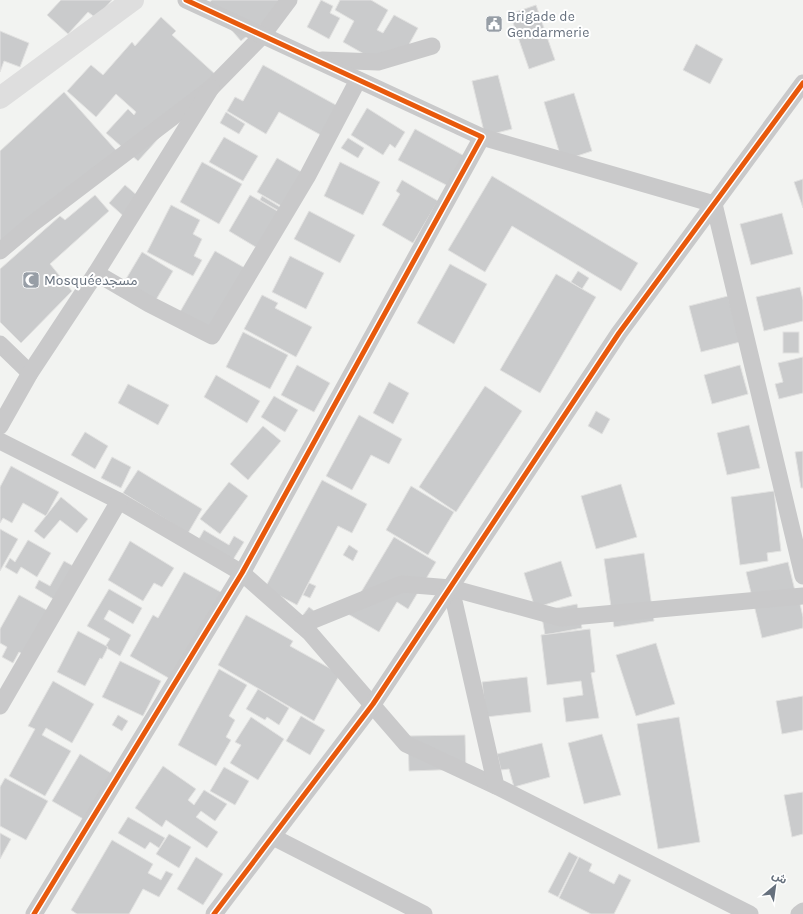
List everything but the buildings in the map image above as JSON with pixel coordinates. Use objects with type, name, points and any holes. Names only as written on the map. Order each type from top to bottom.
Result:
[{"type":"main road","points":[[0,98],[133,0]]},
{"type":"street","points":[[186,0],[482,137],[714,204]]},
{"type":"street","points":[[0,251],[32,224],[211,88],[262,36],[289,0]]},
{"type":"street","points":[[314,60],[378,62],[432,46]]},
{"type":"street","points":[[96,273],[149,304],[212,336],[307,178],[358,80]]},
{"type":"street","points":[[214,914],[373,704],[619,333],[803,83]]},
{"type":"street","points":[[0,426],[30,373],[96,273],[211,88]]},
{"type":"street","points":[[34,914],[242,573],[482,137]]},
{"type":"street","points":[[714,204],[803,576]]},
{"type":"street","points":[[0,344],[30,373]]},
{"type":"street","points":[[0,441],[119,501],[242,573],[302,625],[373,704],[406,744],[496,786],[750,914]]},
{"type":"street","points":[[0,706],[119,501]]},
{"type":"street","points":[[302,625],[402,584],[451,588],[561,618],[803,596]]},
{"type":"street","points":[[451,588],[496,786]]},
{"type":"street","points":[[273,836],[424,914]]},
{"type":"street","points":[[800,914],[803,911]]},
{"type":"cycle path","points":[[34,914],[242,573],[482,137],[186,0]]},
{"type":"cycle path","points":[[214,914],[373,704],[619,333],[803,83]]},
{"type":"place","name":"Brigade de Gendarmerie","points":[[494,24]]},
{"type":"place","name":"Mosquéeمسجد","points":[[31,280]]}]
